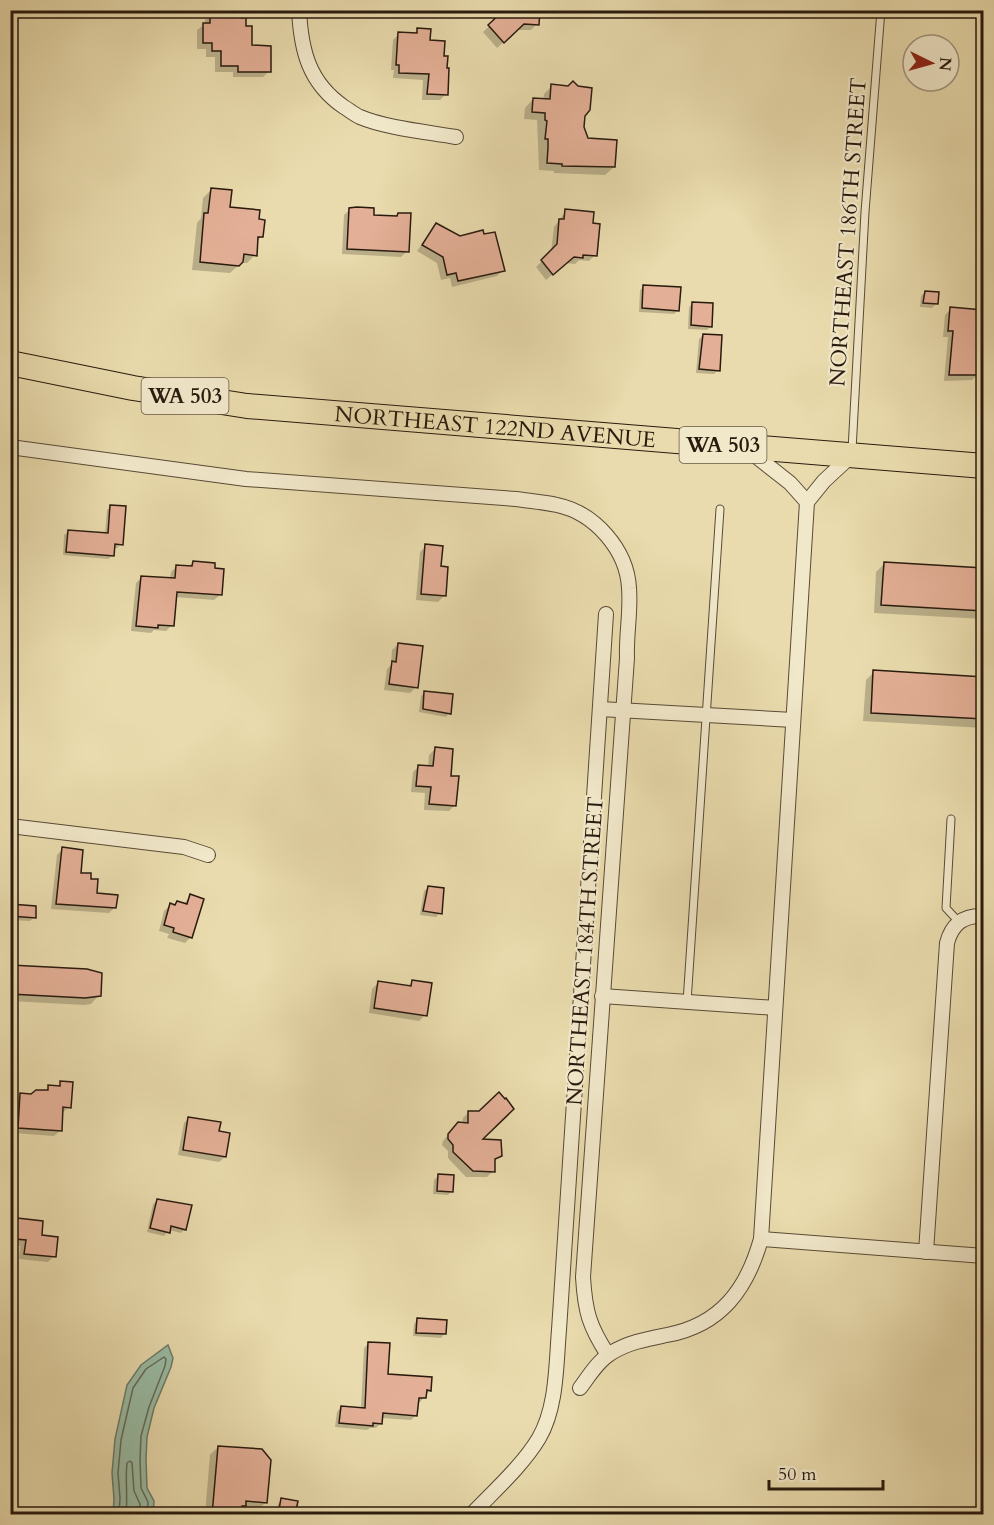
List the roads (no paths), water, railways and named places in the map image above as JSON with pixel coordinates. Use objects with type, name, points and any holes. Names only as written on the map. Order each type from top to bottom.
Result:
[{"type":"highway","name":"NORTHEAST 122ND AVENUE","points":[[10,363],[133,388],[247,406],[984,465]]},
{"type":"street","points":[[298,10],[307,61],[314,77],[336,101],[360,117],[384,124],[456,137]]},
{"type":"street","name":"NORTHEAST 184TH STREET","points":[[10,447],[246,479],[516,499],[560,505],[601,529],[616,547],[629,587],[624,710],[617,774],[583,1277],[588,1316],[594,1334],[608,1355]]},
{"type":"street","points":[[745,447],[790,483],[807,502]]},
{"type":"street","points":[[580,1388],[608,1355],[628,1344],[688,1329],[724,1308],[748,1278],[761,1239],[807,502],[824,481],[852,455]]},
{"type":"street","name":"NORTHEAST 184TH STREET","points":[[472,1515],[528,1453],[539,1438],[550,1409],[559,1330],[606,614]]},
{"type":"street","points":[[600,709],[793,720]]},
{"type":"street","points":[[10,826],[184,847],[208,855]]},
{"type":"street","points":[[926,1252],[946,943],[950,930],[958,921],[968,917],[984,916]]},
{"type":"street","points":[[602,996],[776,1008]]},
{"type":"street","points":[[761,1239],[984,1256]]},
{"type":"lane","name":"NORTHEAST 186TH STREET","points":[[852,455],[865,212],[881,10]]},
{"type":"lane","points":[[687,1002],[720,509]]},
{"type":"lane","points":[[951,819],[946,908],[958,921]]},
{"type":"water","points":[[168,1345],[173,1358],[171,1367],[154,1408],[147,1437],[147,1488],[154,1501],[153,1514],[113,1514],[112,1473],[115,1439],[127,1385],[141,1365]]}]
